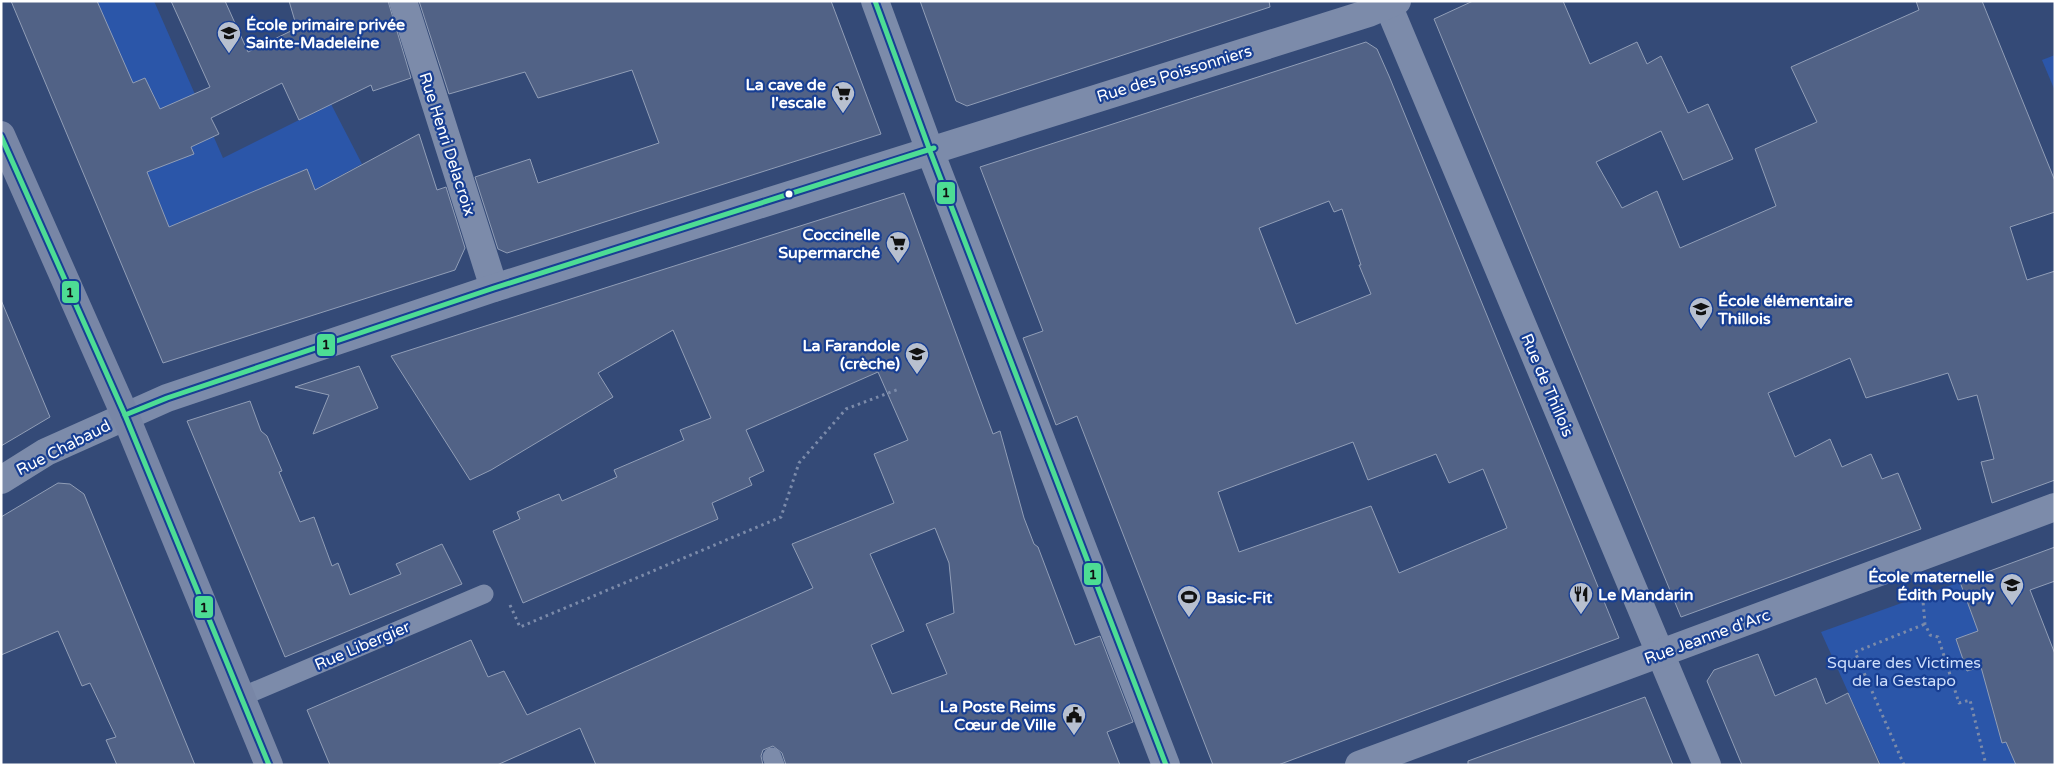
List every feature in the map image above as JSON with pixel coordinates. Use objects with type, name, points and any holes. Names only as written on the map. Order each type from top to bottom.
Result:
[{"type":"street","name":"Rue Henri Delacroix","points":[[403,1],[494,288]]},
{"type":"street","points":[[875,1],[940,146],[1166,765]]},
{"type":"street","name":"Rue des Poissonniers","points":[[940,146],[1393,3]]},
{"type":"street","name":"Rue de Thillois","points":[[1393,3],[1707,765]]},
{"type":"street","points":[[1,135],[125,415],[269,765]]},
{"type":"street","name":"Rue Chabaud","points":[[1,480],[46,452],[125,415],[167,398],[494,288],[940,146]]},
{"type":"street","name":"Rue Jeanne d'Arc","points":[[1359,765],[2055,507]]},
{"type":"lane","name":"Rue Libergier","points":[[241,697],[484,594]]},
{"type":"path","points":[[507,600],[520,627],[780,517],[799,463],[846,409],[899,389]]},
{"type":"path","points":[[1922,590],[1925,624],[1930,635],[1938,637],[1959,703],[1970,700],[1986,765]]},
{"type":"path","points":[[1904,765],[1855,652],[1925,624]]},
{"type":"green space","points":[[77,1],[154,1],[223,158],[331,104],[362,164],[338,177],[342,191],[287,204],[315,189],[307,169],[169,227],[147,172],[168,150],[145,78],[133,83]]},
{"type":"green space","points":[[2055,55],[2055,91],[2042,60]]},
{"type":"green space","name":"Square des Victimes de la Gestapo","points":[[1960,582],[1978,631],[1956,640],[1968,671],[1987,666],[1992,708],[2002,743],[2006,741],[2016,765],[1881,765],[1821,632]]},
{"type":"building","points":[[11,1],[97,1],[133,83],[145,78],[160,109],[210,87],[171,1],[225,1],[248,52],[297,28],[289,1],[388,1],[411,78],[373,91],[371,85],[299,120],[282,83],[211,118],[219,134],[191,147],[194,154],[147,172],[169,227],[307,169],[315,190],[419,134],[437,190],[446,187],[465,248],[455,270],[163,363]]},
{"type":"building","points":[[419,1],[831,1],[881,134],[507,253],[498,249],[475,177],[530,159],[538,183],[659,143],[632,70],[538,98],[525,72],[449,94]]},
{"type":"building","points":[[920,1],[1269,1],[1270,7],[967,106],[956,101]]},
{"type":"building","points":[[1473,1],[1563,1],[1590,64],[1637,42],[1647,64],[1661,56],[1688,113],[1708,104],[1733,159],[1683,180],[1661,131],[1596,162],[1622,208],[1657,191],[1680,248],[1776,206],[1755,149],[1817,122],[1791,67],[1919,10],[1916,1],[1982,1],[2055,181],[2055,212],[2010,227],[2027,280],[2055,271],[2055,480],[1992,503],[1981,462],[1994,459],[1977,395],[1958,400],[1948,373],[1866,398],[1850,358],[1768,393],[1795,457],[1830,439],[1842,467],[1871,454],[1882,479],[1898,473],[1921,529],[1681,617],[1434,19]]},
{"type":"building","points":[[1366,42],[1377,49],[1619,638],[1278,765],[1213,765],[1077,416],[1056,425],[1023,338],[1043,331],[980,167]],"holes":[[[1329,201],[1334,212],[1342,209],[1361,265],[1359,265],[1371,294],[1296,324],[1259,228]],[[1353,442],[1368,480],[1436,454],[1449,483],[1483,469],[1507,528],[1399,573],[1371,506],[1239,552],[1218,492]]]},
{"type":"building","points":[[904,193],[993,434],[1000,431],[1024,518],[1034,544],[1038,547],[1075,645],[1100,636],[1133,722],[1107,732],[1120,765],[786,765],[782,753],[773,746],[763,750],[761,756],[763,765],[596,765],[580,728],[497,765],[330,765],[307,710],[471,640],[488,677],[504,671],[527,715],[813,588],[792,544],[894,503],[874,454],[908,440],[878,372],[746,430],[764,471],[749,478],[752,485],[712,503],[718,519],[523,603],[493,531],[520,519],[517,512],[559,494],[562,501],[617,477],[614,470],[684,440],[680,430],[711,418],[673,330],[598,373],[613,397],[491,470],[470,480],[391,356]],"holes":[[[935,528],[949,563],[954,613],[926,624],[947,674],[892,694],[871,645],[904,631],[870,554]]]},
{"type":"building","points":[[1,300],[50,417],[1,446]]},
{"type":"building","points":[[359,366],[378,408],[313,434],[329,395],[295,387]]},
{"type":"building","points":[[250,401],[261,431],[267,436],[282,471],[279,472],[300,522],[314,517],[332,566],[338,563],[350,595],[401,574],[396,564],[442,544],[462,584],[285,657],[187,421]]},
{"type":"building","points":[[58,483],[70,484],[84,494],[195,765],[117,765],[106,740],[116,737],[90,683],[82,686],[58,631],[1,655],[1,517]]},
{"type":"building","points":[[2055,547],[2055,581],[2030,590],[2055,654],[2055,765],[2016,765],[2006,742],[2002,743],[1981,667],[1967,671],[1956,639],[1978,631],[1960,582]]},
{"type":"building","points":[[1758,654],[1775,696],[1816,678],[1826,704],[1848,693],[1880,765],[1742,765],[1707,681],[1714,670]]},
{"type":"building","points":[[1645,697],[1673,765],[1468,765],[1468,761]]},
{"type":"tram line","points":[[878,1],[892,61]]},
{"type":"transit line","name":"1","points":[[875,1],[930,151],[1166,765]]},
{"type":"transit line","name":"1","points":[[1,136],[125,415],[269,765]]},
{"type":"transit line","name":"1","points":[[125,415],[167,398],[494,288],[934,148]]},
{"type":"place","name":"École primaire privée Sainte-Madeleine","points":[[229,54]]},
{"type":"place","name":"La cave de l'escale","points":[[843,114]]},
{"type":"place","name":"Coccinelle Supermarché","points":[[898,264]]},
{"type":"place","name":"École élémentaire Thillois","points":[[1701,330]]},
{"type":"place","name":"La Farandole (crèche)","points":[[917,375]]},
{"type":"place","name":"École maternelle Édith Pouply","points":[[2012,606]]},
{"type":"place","name":"Le Mandarin","points":[[1581,615]]},
{"type":"place","name":"Basic-Fit","points":[[1189,618]]},
{"type":"place","name":"La Poste Reims Cœur de Ville","points":[[1074,736]]}]
